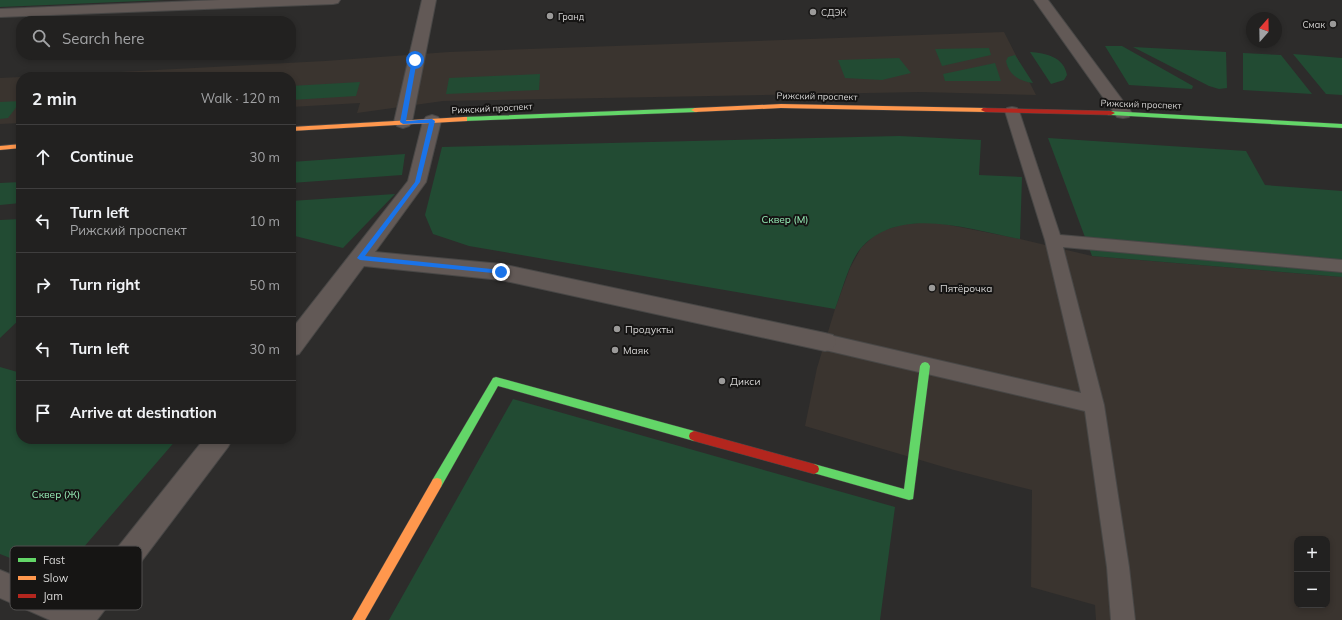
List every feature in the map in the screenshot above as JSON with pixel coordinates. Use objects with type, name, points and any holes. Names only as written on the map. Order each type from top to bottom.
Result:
[{"type":"main road","name":"Рижский проспект","points":[[296,129],[403,122],[781,106],[1124,113],[1342,126]]},
{"type":"main road","points":[[0,148],[16,146]]},
{"type":"main road","points":[[358,620],[496,381],[909,495],[925,366]]},
{"type":"street","points":[[0,13],[333,0]]},
{"type":"street","points":[[403,122],[429,0]]},
{"type":"street","points":[[1041,0],[1124,113]]},
{"type":"street","points":[[296,341],[417,182],[432,121]]},
{"type":"street","points":[[360,258],[501,272],[825,342]]},
{"type":"street","points":[[136,546],[215,444]]},
{"type":"street","points":[[0,584],[10,588]]},
{"type":"street","points":[[59,610],[79,619],[86,610]]},
{"type":"lane","points":[[1012,111],[1053,240],[1094,405],[1118,568],[1123,620]]},
{"type":"lane","points":[[1053,240],[1342,266]]},
{"type":"lane","points":[[825,342],[1094,405]]},
{"type":"shaded area","points":[[1004,32],[1036,95],[920,92],[443,101],[357,113],[360,103],[296,107],[296,72],[118,72],[325,61],[449,52]]},
{"type":"shaded area","points":[[16,77],[16,123],[0,124],[0,78]]},
{"type":"shaded area","points":[[934,222],[1020,239],[1092,256],[1342,277],[1342,620],[1096,620],[1095,605],[1031,587],[1032,490],[954,470],[805,426],[817,368],[835,309],[850,268],[861,248],[878,232],[904,224]]},
{"type":"green space","points":[[0,0],[165,0],[0,7]]},
{"type":"green space","points":[[1105,46],[1122,46],[1193,86],[1192,89],[1129,85]]},
{"type":"green space","points":[[1133,47],[1226,52],[1227,88],[1219,89],[1209,86]]},
{"type":"green space","points":[[989,48],[991,55],[942,66],[935,49]]},
{"type":"green space","points":[[1030,52],[1042,53],[1058,60],[1065,69],[1067,75],[1064,80],[1051,84]]},
{"type":"green space","points":[[1243,53],[1281,55],[1312,94],[1243,90]]},
{"type":"green space","points":[[1293,54],[1342,58],[1342,95],[1326,94]]},
{"type":"green space","points":[[1015,55],[1033,83],[1023,81],[1012,74],[1006,61],[1008,57]]},
{"type":"green space","points":[[899,58],[911,73],[882,80],[845,78],[838,60]]},
{"type":"green space","points":[[995,63],[1001,81],[945,81],[943,74]]},
{"type":"green space","points":[[540,74],[539,90],[446,94],[449,78]]},
{"type":"green space","points":[[360,82],[356,96],[296,100],[296,86]]},
{"type":"green space","points":[[16,101],[16,108],[8,118],[0,119],[0,102]]},
{"type":"green space","name":"Сквер (М)","points":[[899,136],[981,140],[979,175],[1022,177],[1020,239],[958,226],[916,223],[895,227],[877,235],[861,248],[849,269],[835,309],[469,246],[433,234],[425,215],[442,147]]},
{"type":"green space","points":[[1048,138],[1246,151],[1265,185],[1342,191],[1342,277],[1092,256]]},
{"type":"green space","points":[[405,154],[402,175],[296,183],[296,162]]},
{"type":"green space","points":[[16,182],[16,203],[0,205],[0,183]]},
{"type":"green space","points":[[395,194],[343,248],[296,236],[296,201]]},
{"type":"green space","points":[[16,219],[16,323],[0,338],[0,220]]},
{"type":"green space","name":"Сквер (Ж)","points":[[0,367],[16,372],[16,444],[173,444],[85,546],[10,546],[10,558],[0,554]]},
{"type":"green space","points":[[513,399],[895,507],[880,620],[389,620]]},
{"type":"traffic: fast","points":[[464,119],[695,110]]},
{"type":"traffic: fast","points":[[1111,113],[1342,126]]},
{"type":"traffic: fast","points":[[814,469],[909,495],[925,366]]},
{"type":"traffic: fast","points":[[437,483],[496,381],[694,436]]},
{"type":"traffic: slow","points":[[695,110],[781,106],[985,110]]},
{"type":"traffic: slow","points":[[296,129],[464,119]]},
{"type":"traffic: slow","points":[[0,148],[16,146]]},
{"type":"traffic: slow","points":[[358,620],[437,483]]},
{"type":"traffic: jam","points":[[985,110],[1111,113]]},
{"type":"traffic: jam","points":[[694,436],[814,469]]},
{"type":"place","name":"СДЭК","points":[[813,12]]},
{"type":"place","name":"Гранд","points":[[550,16]]},
{"type":"place","name":"Смак","points":[[1333,24]]},
{"type":"place","name":"Пятёрочка","points":[[932,288]]},
{"type":"place","name":"Продукты","points":[[617,329]]},
{"type":"place","name":"Маяк","points":[[615,350]]},
{"type":"place","name":"Дикси","points":[[722,381]]},
{"type":"route","points":[[415,60],[403,122],[432,121],[417,182],[360,258],[501,272]]}]
